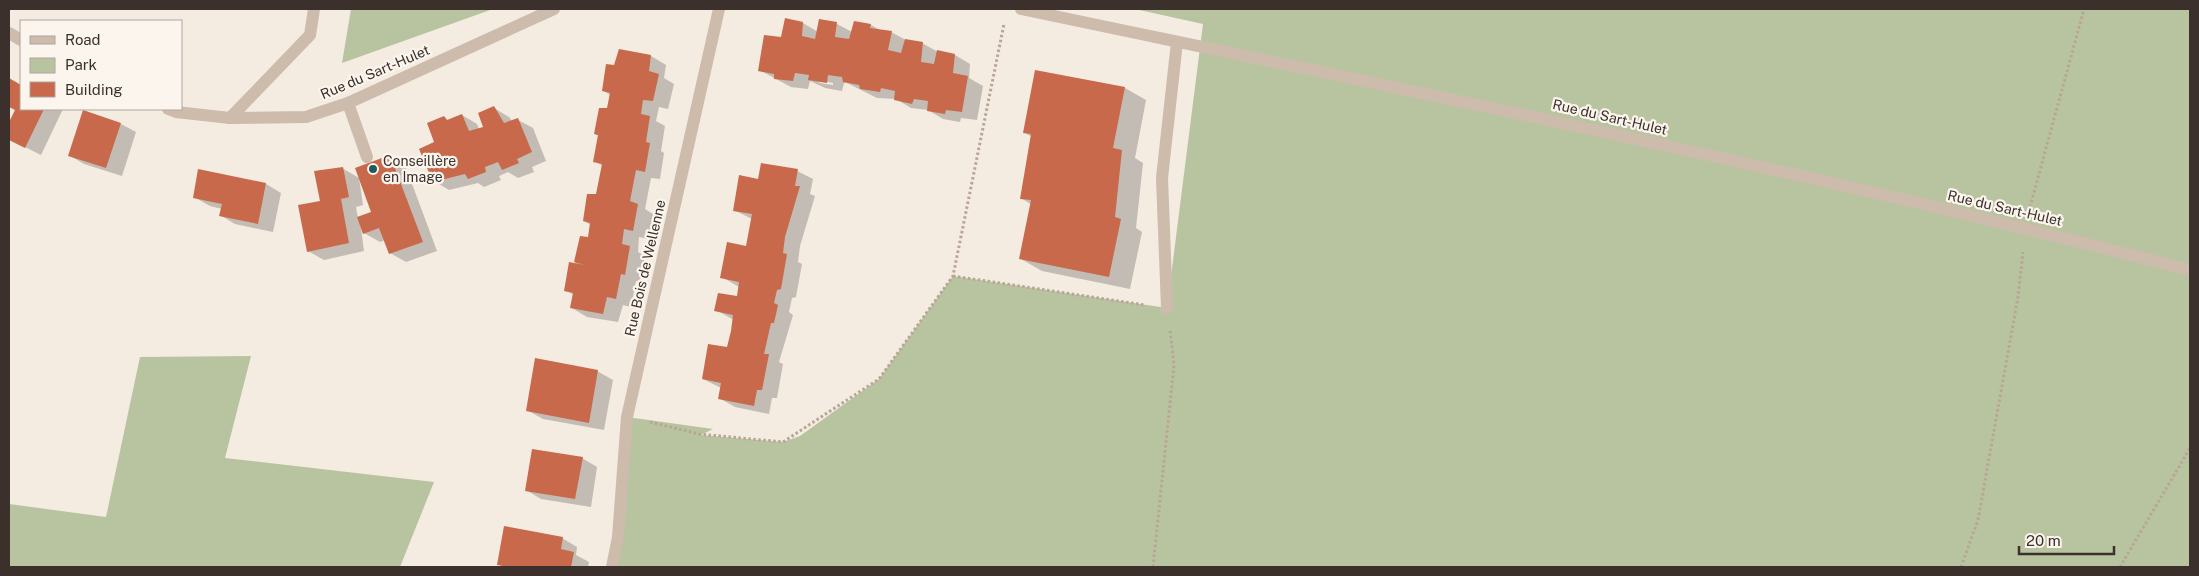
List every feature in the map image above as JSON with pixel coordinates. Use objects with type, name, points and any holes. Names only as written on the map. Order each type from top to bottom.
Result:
[{"type":"street","points":[[230,118],[310,35],[314,9]]},
{"type":"street","name":"Rue du Sart-Hulet","points":[[171,110],[230,118],[306,117],[348,103],[554,9]]},
{"type":"street","name":"Rue Bois de Wellenne","points":[[612,567],[618,538],[627,417],[719,9]]},
{"type":"street","name":"Rue du Sart-Hulet","points":[[1021,9],[1579,125],[2025,228],[2190,270]]},
{"type":"street","points":[[9,33],[20,39]]},
{"type":"street","points":[[1167,308],[1162,178],[1176,42]]},
{"type":"street","points":[[348,103],[367,157]]},
{"type":"path","points":[[1961,567],[1978,520],[2018,297],[2025,228],[2084,9]]},
{"type":"path","points":[[627,417],[699,434],[783,442],[879,379],[953,276],[1006,18]]},
{"type":"path","points":[[953,276],[1167,308],[1174,365],[1153,567]]},
{"type":"path","points":[[2120,567],[2190,448]]},
{"type":"green space","points":[[351,9],[493,9],[342,63]]},
{"type":"green space","points":[[1135,9],[2190,9],[2190,567],[612,567],[627,417],[713,429],[701,435],[783,442],[800,436],[879,379],[953,276],[1167,308],[1203,24]]},
{"type":"green space","points":[[251,356],[225,458],[434,482],[400,567],[9,567],[9,504],[106,517],[140,357]]},
{"type":"building","points":[[785,18],[803,22],[802,36],[815,39],[819,19],[837,22],[835,37],[849,39],[854,21],[871,24],[870,28],[892,31],[888,50],[901,53],[905,39],[923,42],[921,62],[934,64],[937,50],[955,54],[953,73],[968,76],[962,112],[946,110],[945,114],[927,111],[928,101],[914,99],[912,104],[894,100],[895,91],[881,88],[880,92],[860,89],[859,85],[843,82],[842,77],[828,75],[827,83],[808,80],[809,75],[795,73],[793,81],[774,79],[774,74],[758,71],[764,35],[781,37]]},
{"type":"building","points":[[619,49],[651,55],[649,71],[659,74],[653,101],[643,100],[641,114],[650,116],[646,142],[650,143],[645,172],[636,170],[630,201],[638,204],[633,231],[624,229],[622,244],[630,246],[625,275],[621,274],[616,299],[607,297],[603,314],[570,308],[573,293],[564,291],[569,262],[585,265],[574,262],[580,236],[588,237],[590,223],[583,221],[587,194],[596,194],[602,164],[593,162],[598,135],[594,134],[599,108],[607,108],[610,93],[602,91],[606,64],[614,65]]},
{"type":"building","points":[[1035,70],[1125,87],[1113,148],[1122,150],[1115,217],[1121,219],[1109,277],[1019,259],[1031,200],[1020,199],[1031,134],[1023,133]]},
{"type":"building","points":[[9,78],[20,84],[20,110],[44,110],[25,148],[9,140],[9,122],[15,110],[9,107]]},
{"type":"building","points":[[494,106],[504,123],[518,118],[532,152],[517,159],[519,163],[502,170],[498,162],[485,167],[486,172],[468,179],[465,174],[433,182],[419,149],[434,142],[427,123],[444,116],[447,120],[462,114],[469,131],[483,127],[478,113]]},
{"type":"building","points":[[83,110],[121,123],[106,168],[68,156]]},
{"type":"building","points":[[390,155],[423,242],[389,254],[379,228],[363,234],[357,217],[371,212],[355,168]]},
{"type":"building","points":[[761,163],[798,169],[795,186],[800,186],[785,237],[783,253],[787,254],[781,289],[777,290],[774,303],[778,305],[774,323],[771,323],[764,354],[769,354],[762,390],[757,390],[754,406],[718,399],[721,383],[702,379],[708,344],[727,347],[731,331],[733,315],[714,311],[718,293],[737,296],[739,282],[720,278],[727,242],[746,246],[752,214],[733,211],[739,175],[758,179]]},
{"type":"building","points":[[343,167],[349,197],[341,199],[349,243],[307,252],[298,205],[320,201],[314,171]]},
{"type":"building","points":[[198,169],[266,183],[258,224],[219,216],[222,204],[193,198]]},
{"type":"building","points":[[535,358],[598,370],[589,423],[526,411]]},
{"type":"building","points":[[532,449],[583,457],[575,499],[525,491]]},
{"type":"building","points":[[504,526],[563,537],[561,549],[574,552],[571,567],[510,567],[497,565]]},
{"type":"place","name":"Conseillère en Image","points":[[373,169]]}]
